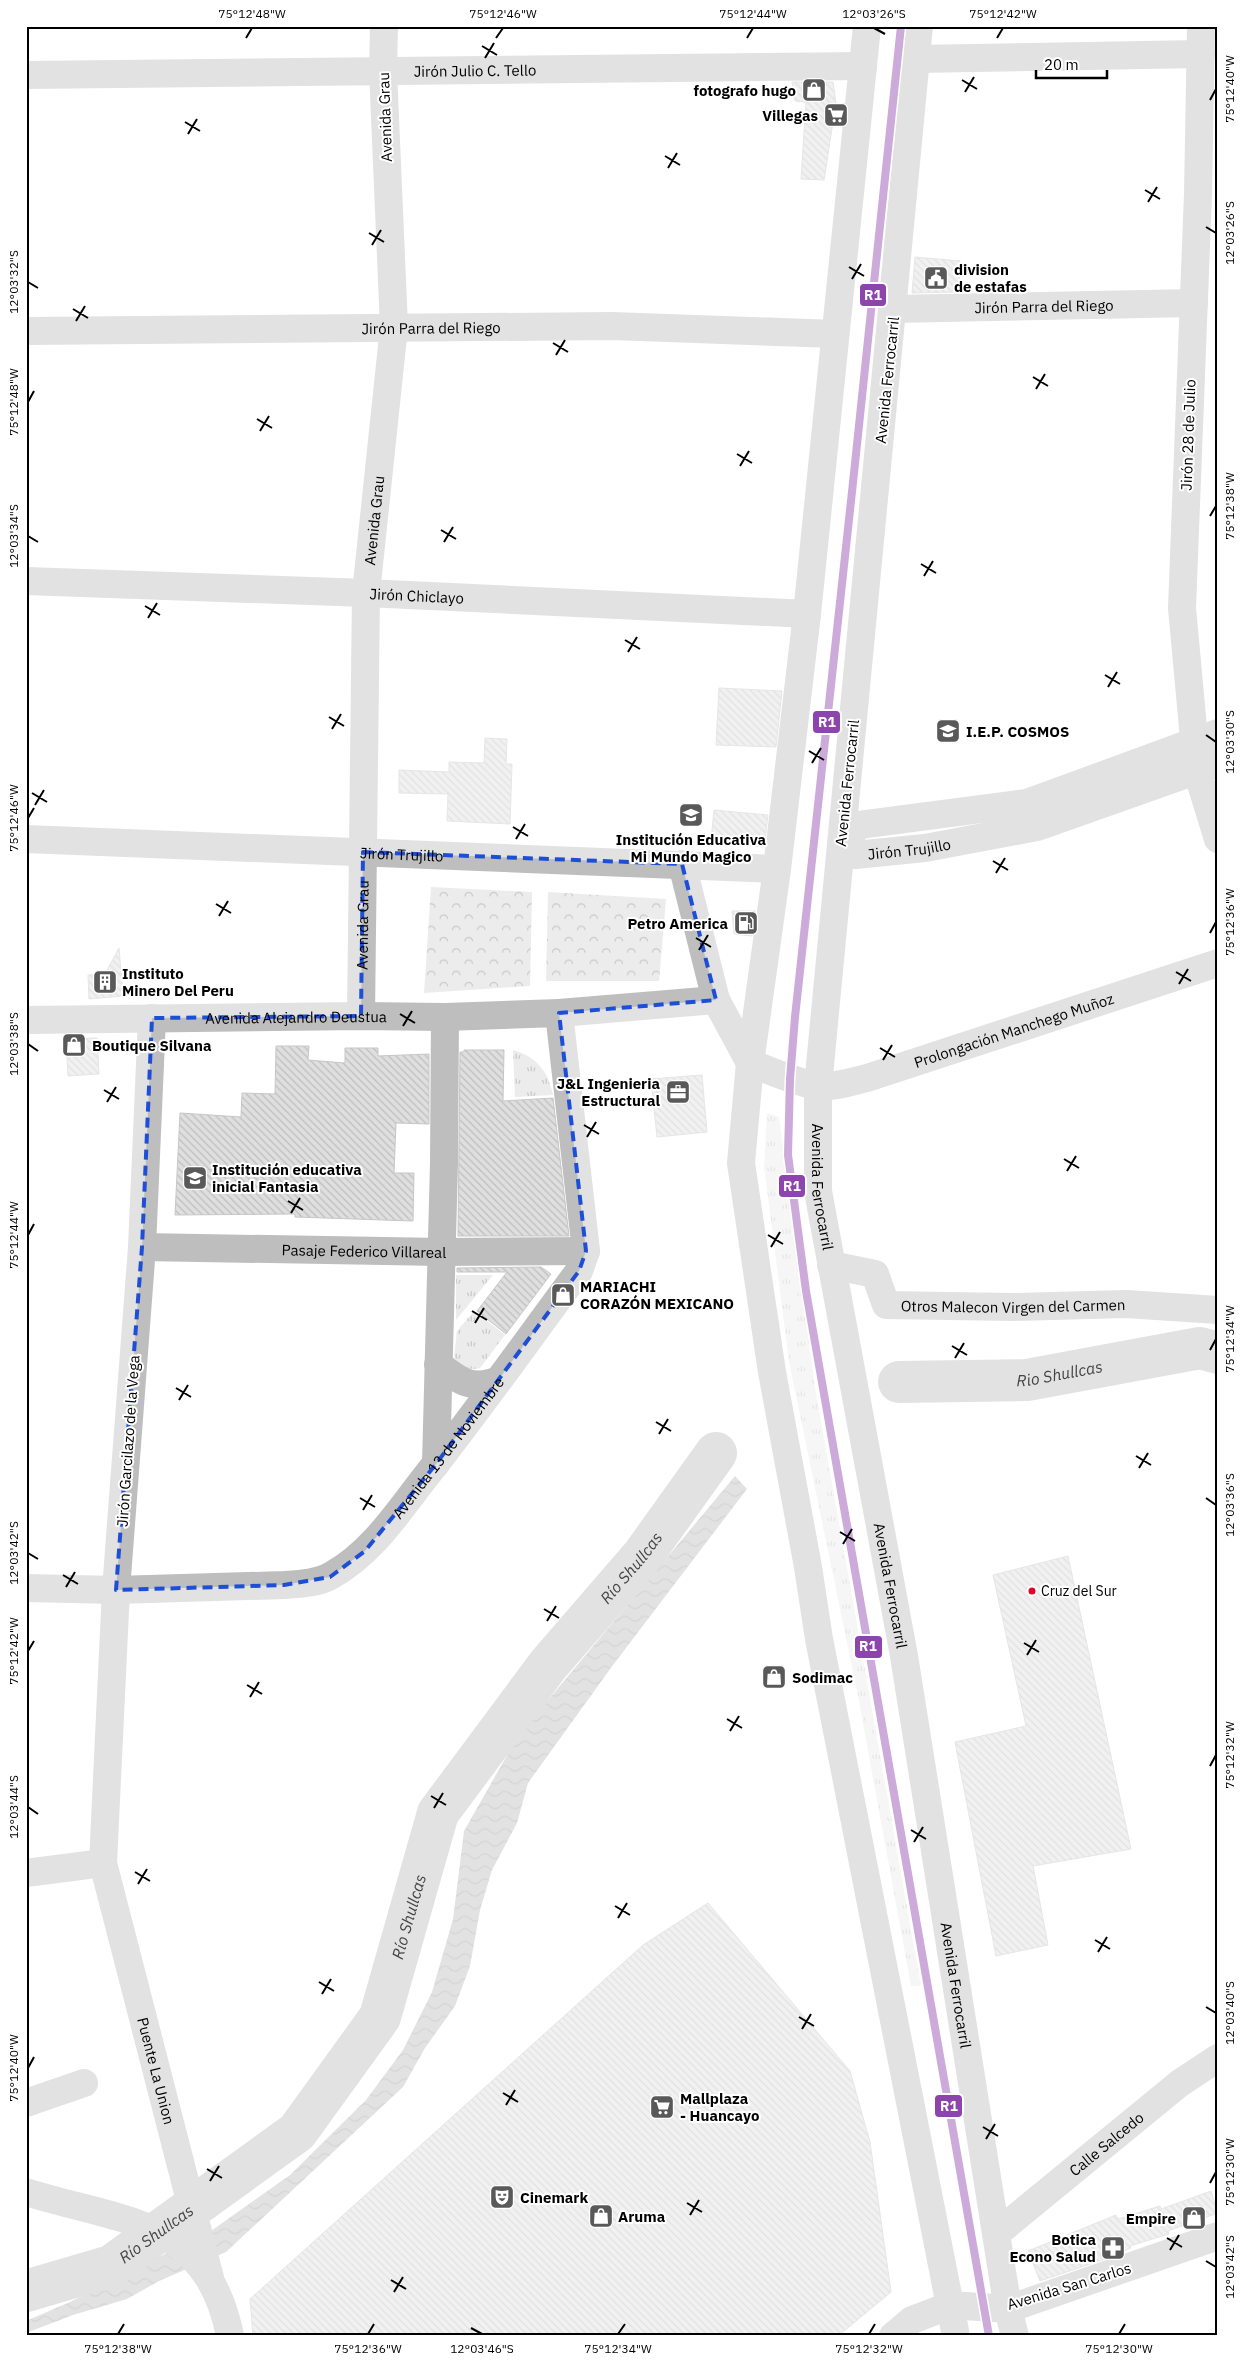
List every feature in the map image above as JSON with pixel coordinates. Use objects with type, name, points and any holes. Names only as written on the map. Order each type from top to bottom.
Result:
[{"type":"street","name":"Avenida Grau","points":[[362,1016],[366,593],[394,327],[383,71],[384,26]]},
{"type":"street","points":[[867,26],[807,614],[777,869],[750,1063],[741,1163],[772,1372],[808,1567],[815,1616],[918,2152],[956,2336]]},
{"type":"street","name":"Avenida Ferrocarril","points":[[919,26],[852,818],[845,857],[818,1086],[818,1191],[840,1315],[881,1521],[1008,2309],[1015,2336]]},
{"type":"street","name":"Jirón 28 de Julio","points":[[1201,26],[1194,303],[1182,608],[1206,738],[1218,840]]},
{"type":"street","points":[[916,59],[1201,54]]},
{"type":"street","name":"Jirón Julio C. Tello","points":[[26,75],[863,66]]},
{"type":"street","name":"Jirón Parra del Riego","points":[[894,309],[1194,303]]},
{"type":"street","name":"Jirón Parra del Riego","points":[[26,331],[612,326],[835,334]]},
{"type":"street","name":"Jirón Chiclayo","points":[[26,581],[366,593],[807,614]]},
{"type":"street","name":"Jirón Trujillo","points":[[852,818],[1028,803],[1206,738]]},
{"type":"street","name":"Jirón Trujillo","points":[[845,857],[925,848],[1037,827],[1208,767]]},
{"type":"street","name":"Jirón Trujillo","points":[[26,839],[777,869]]},
{"type":"street","points":[[682,864],[716,1000],[750,1063]]},
{"type":"street","name":"Prolongación Manchego Muñoz","points":[[750,1063],[790,1079],[818,1086],[836,1085],[867,1078],[1218,963]]},
{"type":"street","name":"Avenida Alejandro Deustua","points":[[26,1020],[362,1016],[445,1017],[558,1013],[716,1000]]},
{"type":"street","name":"Avenida 13 de Noviembre","points":[[26,1588],[116,1590],[284,1585],[330,1577],[365,1551],[436,1464],[499,1380],[579,1271],[586,1252],[558,1013]]},
{"type":"street","points":[[436,1464],[442,1252],[445,1017]]},
{"type":"street","name":"Jirón Garcilazo de la Vega","points":[[103,1863],[116,1590],[142,1247],[152,1018]]},
{"type":"street","name":"Pasaje Federico Villareal","points":[[142,1247],[442,1252],[586,1252]]},
{"type":"street","name":"Otros Malecon Virgen del Carmen","points":[[831,1265],[875,1274],[886,1304],[1013,1307],[1126,1304],[1218,1310]]},
{"type":"street","points":[[438,1364],[458,1379],[479,1386],[499,1380]]},
{"type":"street","points":[[26,1873],[103,1863]]},
{"type":"street","name":"Puente La Union","points":[[103,1863],[210,2278]]},
{"type":"street","name":"Calle Salcedo","points":[[997,2233],[1180,2083],[1218,2058]]},
{"type":"street","points":[[26,2103],[84,2083]]},
{"type":"street","points":[[28,2192],[130,2220],[149,2227],[184,2249],[198,2261],[210,2278],[226,2317],[230,2336]]},
{"type":"street","name":"Avenida San Carlos","points":[[893,2336],[912,2320],[951,2305],[1008,2309],[1218,2236]]},
{"type":"highlighted area","points":[[363,852],[682,864],[716,1000],[559,1013],[586,1251],[579,1271],[436,1464],[365,1551],[330,1577],[284,1585],[116,1590],[142,1247],[152,1018],[361,1016]]},
{"type":"green space","points":[[431,887],[532,892],[530,986],[424,993]]},
{"type":"green space","points":[[548,892],[666,899],[659,981],[546,981]]},
{"type":"green space","points":[[513,1050],[529,1057],[540,1066],[548,1079],[553,1095],[515,1097]]},
{"type":"green space","points":[[767,1113],[779,1117],[815,1387],[921,1986],[911,1986],[858,1696],[789,1362],[764,1166]]},
{"type":"green space","points":[[456,1275],[493,1275],[456,1320]]},
{"type":"green space","points":[[474,1311],[505,1335],[480,1368],[472,1369],[462,1366],[454,1357],[457,1331]]},
{"type":"water","points":[[735,1476],[747,1489],[613,1665],[528,1783],[517,1823],[492,1870],[480,1910],[470,1966],[455,2006],[425,2048],[403,2087],[226,2252],[159,2281],[127,2299],[73,2315],[26,2333],[26,2321],[70,2302],[211,2231],[290,2175],[366,2100],[403,2050],[432,1992],[453,1919],[464,1831],[518,1736]]},
{"type":"building","points":[[792,82],[833,82],[837,111],[833,122],[824,180],[801,179],[806,102],[795,101]]},
{"type":"building","name":"division de estafas","points":[[915,257],[960,261],[959,292],[912,293]]},
{"type":"building","points":[[719,688],[782,691],[776,747],[716,745]]},
{"type":"building","points":[[485,738],[507,739],[506,764],[512,764],[510,824],[447,821],[448,794],[399,793],[399,770],[449,772],[449,762],[484,763]]},
{"type":"building","points":[[714,810],[768,815],[764,847],[711,841]]},
{"type":"building","name":"Petro America","points":[[732,911],[755,911],[752,936],[734,934]]},
{"type":"building","name":"Instituto Minero Del Peru","points":[[119,948],[123,996],[89,999],[88,975],[105,974]]},
{"type":"building","points":[[97,1038],[99,1074],[68,1076],[66,1039]]},
{"type":"building","points":[[276,1046],[309,1046],[308,1060],[345,1063],[345,1048],[378,1048],[378,1056],[429,1054],[429,1124],[396,1123],[394,1173],[414,1173],[413,1221],[295,1217],[295,1214],[175,1215],[180,1113],[241,1117],[242,1093],[275,1094]]},
{"type":"building","points":[[464,1050],[504,1050],[503,1101],[553,1098],[569,1236],[458,1236],[460,1052],[464,1052]]},
{"type":"building","points":[[702,1075],[707,1132],[657,1137],[651,1079]]},
{"type":"building","points":[[541,1267],[551,1274],[506,1334],[477,1311],[507,1272],[457,1272],[457,1268]]},
{"type":"building","points":[[1068,1556],[1131,1849],[1033,1866],[1048,1945],[996,1956],[955,1742],[1026,1726],[993,1575]]},
{"type":"building","name":"Mallplaza - Huancayo","points":[[708,1903],[850,2071],[870,2142],[891,2292],[838,2336],[253,2336],[250,2299],[643,1945]]},
{"type":"building","points":[[1211,2191],[1218,2213],[1168,2231],[1169,2234],[1130,2246],[1131,2248],[1111,2257],[1040,2281],[1028,2251],[1116,2215],[1118,2219],[1160,2206],[1161,2209]]},
{"type":"waterway","name":"Rio Shullcas","points":[[899,1382],[1027,1380],[1200,1348],[1218,1353]]},
{"type":"waterway","name":"Río Shullcas","points":[[26,2291],[111,2266],[297,2132],[380,2017],[438,1813],[548,1665],[643,1555],[716,1453]]},
{"type":"transit line","name":"R1","points":[[901,26],[795,1017],[790,1079],[788,1155],[806,1291],[989,2336]]},
{"type":"place","name":"fotografo hugo","points":[[814,90]]},
{"type":"place","name":"Villegas","points":[[836,115]]},
{"type":"place","name":"division de estafas","points":[[936,278]]},
{"type":"place","name":"I.E.P. COSMOS","points":[[948,731]]},
{"type":"place","name":"Institución Educativa Mi Mundo Magico","points":[[691,815]]},
{"type":"place","name":"Petro America","points":[[746,923]]},
{"type":"place","name":"Instituto Minero Del Peru","points":[[105,982]]},
{"type":"place","name":"Boutique Silvana","points":[[74,1045]]},
{"type":"place","name":"J&L Ingenieria Estructural","points":[[678,1092]]},
{"type":"place","name":"Institución educativa inicial Fantasia","points":[[195,1178]]},
{"type":"place","name":"MARIACHI CORAZÓN MEXICANO","points":[[563,1295]]},
{"type":"place","name":"Cruz del Sur","points":[[1032,1591]]},
{"type":"place","name":"Sodimac","points":[[774,1677]]},
{"type":"place","name":"Mallplaza - Huancayo","points":[[662,2107]]},
{"type":"place","name":"Cinemark","points":[[502,2197]]},
{"type":"place","name":"Aruma","points":[[601,2216]]},
{"type":"place","name":"Empire","points":[[1194,2218]]},
{"type":"place","name":"Botica Econo Salud","points":[[1113,2248]]}]
